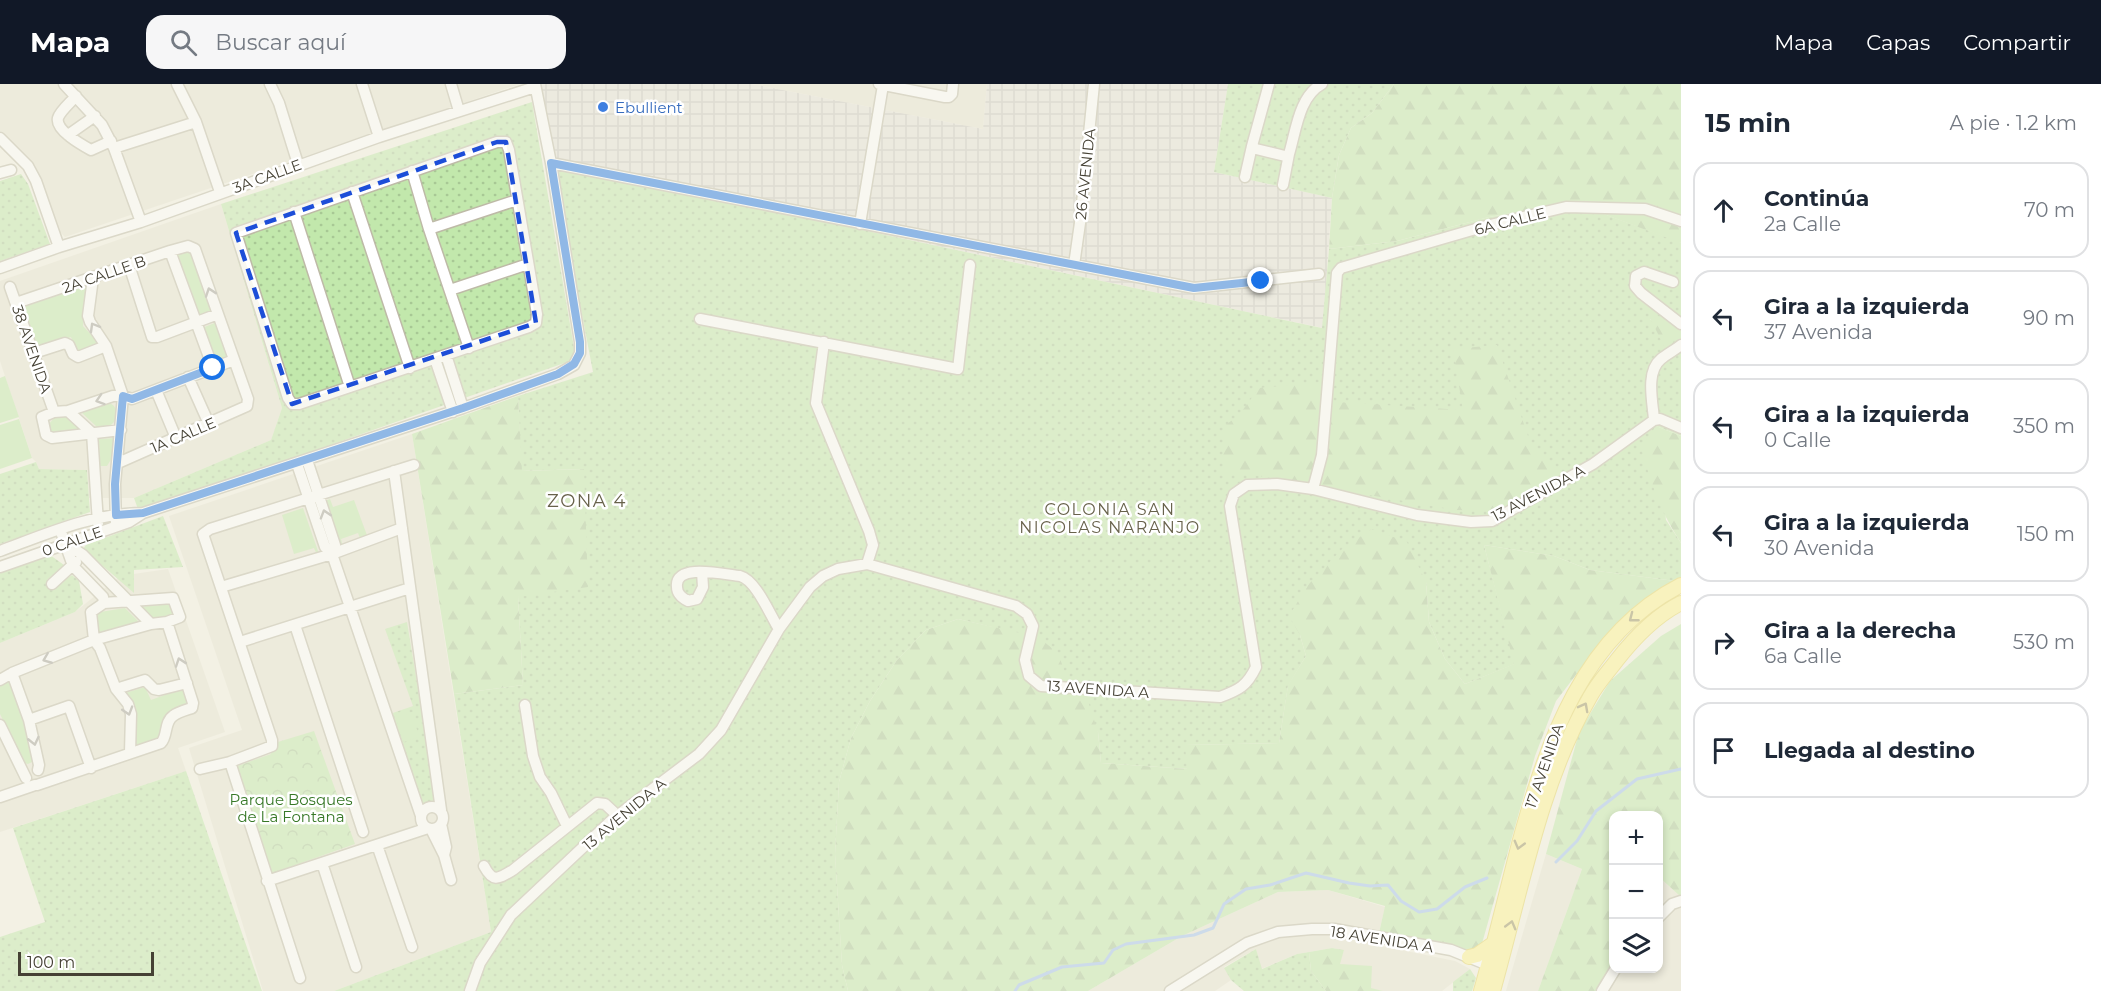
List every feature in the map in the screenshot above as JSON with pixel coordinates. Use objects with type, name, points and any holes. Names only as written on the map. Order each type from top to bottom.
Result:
[{"type":"main road","name":"17 AVENIDA","points":[[1493,991],[1494,943],[1535,785],[1565,709],[1591,666],[1626,624],[1681,585]]},
{"type":"main road","name":"17 AVENIDA","points":[[1481,991],[1494,968],[1550,787],[1575,724],[1591,695],[1624,652],[1656,618],[1681,603]]},
{"type":"main road","points":[[1469,957],[1477,955],[1494,943]]},
{"type":"street","points":[[64,84],[95,116],[113,144],[141,222]]},
{"type":"street","points":[[177,84],[196,122],[220,192]]},
{"type":"street","points":[[270,84],[279,103],[298,165]]},
{"type":"street","points":[[362,84],[379,137]]},
{"type":"street","points":[[451,84],[459,111]]},
{"type":"street","points":[[860,224],[881,84],[949,97],[952,94],[953,84]]},
{"type":"street","name":"26 AVENIDA","points":[[1074,265],[1095,84]]},
{"type":"street","points":[[1245,177],[1269,84]]},
{"type":"street","points":[[1283,185],[1303,106],[1315,88],[1322,84]]},
{"type":"street","points":[[535,86],[551,163],[1194,288],[1318,274]]},
{"type":"street","name":"3A CALLE","points":[[0,268],[141,222],[379,137],[535,86]]},
{"type":"street","points":[[76,96],[58,117],[57,122],[68,135],[91,150],[196,122]]},
{"type":"street","points":[[68,135],[95,116]]},
{"type":"street","points":[[0,138],[28,166],[36,181],[59,247]]},
{"type":"street","points":[[497,142],[506,142],[537,314],[536,323],[410,368],[299,404],[292,404],[288,398],[236,233],[352,192],[497,142]]},
{"type":"street","points":[[1252,146],[1285,156],[1289,154]]},
{"type":"street","name":"0 CALLE","points":[[0,551],[97,518],[129,522],[143,513],[458,410],[558,374],[574,364],[580,353],[580,342],[551,163]]},
{"type":"street","points":[[412,171],[469,348]]},
{"type":"street","points":[[352,192],[410,368]]},
{"type":"street","points":[[429,229],[517,200]]},
{"type":"street","name":"6A CALLE","points":[[1313,489],[1322,455],[1337,273],[1341,268],[1486,226],[1566,207],[1645,209],[1681,221]]},
{"type":"street","points":[[294,212],[350,387]]},
{"type":"street","name":"2A CALLE B","points":[[16,303],[170,251],[192,246],[218,314]]},
{"type":"street","points":[[170,251],[213,368]]},
{"type":"street","points":[[450,290],[528,264]]},
{"type":"street","points":[[121,430],[49,438],[42,417],[113,396],[132,399],[234,360],[218,314],[195,324],[152,337],[129,265]]},
{"type":"street","points":[[700,319],[958,369],[970,265]]},
{"type":"street","points":[[1673,282],[1644,272],[1636,276],[1635,286],[1681,324]]},
{"type":"street","points":[[93,278],[88,316],[106,346],[123,396],[115,497],[116,521]]},
{"type":"street","name":"38 AVENIDA","points":[[10,287],[54,412]]},
{"type":"street","points":[[824,342],[816,404],[870,531],[873,545],[867,564]]},
{"type":"street","points":[[34,353],[65,344],[69,345],[73,354],[78,357],[106,346]]},
{"type":"street","points":[[1681,345],[1660,359],[1653,368],[1652,379],[1654,420],[1681,428]]},
{"type":"street","points":[[441,357],[458,410]]},
{"type":"street","name":"1A CALLE","points":[[118,463],[247,406],[248,399],[234,360]]},
{"type":"street","points":[[188,377],[209,424]]},
{"type":"street","points":[[156,390],[176,438]]},
{"type":"street","points":[[68,411],[92,433],[99,532]]},
{"type":"street","name":"13 AVENIDA A","points":[[470,991],[480,963],[511,915],[618,816],[699,754],[721,730],[779,629],[810,587],[822,576],[838,569],[867,564],[1016,606],[1027,614],[1033,626],[1025,660],[1029,676],[1041,686],[1220,697],[1234,692],[1249,681],[1256,667],[1230,506],[1234,494],[1246,485],[1277,484],[1313,489],[1417,515],[1471,522],[1492,520],[1593,464],[1654,420]]},
{"type":"street","points":[[302,462],[335,545],[332,554],[422,823],[433,827],[451,880]]},
{"type":"street","points":[[200,769],[230,762],[272,746],[272,740],[203,534],[210,529],[414,465]]},
{"type":"street","points":[[267,881],[433,827],[443,817],[394,471]]},
{"type":"street","points":[[95,498],[115,497]]},
{"type":"street","name":"0 CALLE","points":[[0,567],[99,532],[116,521]]},
{"type":"street","points":[[221,586],[332,554],[402,528]]},
{"type":"street","points":[[60,529],[73,566],[103,597],[104,603]]},
{"type":"street","points":[[65,543],[83,555],[151,624]]},
{"type":"street","points":[[52,584],[83,555]]},
{"type":"street","points":[[88,581],[98,570]]},
{"type":"street","points":[[702,572],[740,576],[749,580],[779,629]]},
{"type":"street","points":[[240,642],[410,588]]},
{"type":"street","points":[[0,680],[94,640],[180,617],[174,598],[104,603],[91,612],[94,640],[100,648],[116,690],[128,704],[131,714],[130,753]]},
{"type":"street","points":[[34,779],[55,780],[161,743],[164,740],[169,720],[192,708],[194,703],[166,622]]},
{"type":"street","points":[[295,625],[363,832]]},
{"type":"street","points":[[0,798],[16,792],[34,779],[39,765],[29,720],[12,673]]},
{"type":"street","points":[[116,690],[145,680],[154,689],[159,690],[187,683]]},
{"type":"street","points":[[525,705],[533,756],[540,777],[551,793],[567,826]]},
{"type":"street","points":[[29,720],[69,706],[91,768]]},
{"type":"street","points":[[0,725],[34,779]]},
{"type":"street","points":[[230,762],[300,978]]},
{"type":"street","points":[[484,866],[489,876],[501,877],[597,803],[605,804],[618,816]]},
{"type":"street","points":[[421,816],[427,807],[441,810]]},
{"type":"street","points":[[377,845],[412,947]]},
{"type":"street","points":[[322,863],[356,967]]},
{"type":"street","points":[[1663,914],[1672,904],[1681,901]]},
{"type":"street","name":"18 AVENIDA A","points":[[1170,991],[1247,943],[1278,932],[1334,929],[1451,950],[1494,968]]},
{"type":"street","points":[[1602,991],[1613,973]]},
{"type":"highlighted area","points":[[497,142],[506,142],[536,323],[292,404],[236,233]]},
{"type":"shaded area","points":[[0,84],[520,84],[65,237],[60,232],[35,165],[0,131]]},
{"type":"shaded area","points":[[541,84],[752,84],[983,129],[987,84],[1228,84],[1214,172],[1332,198],[1323,328],[553,164]]},
{"type":"shaded area","points":[[752,84],[987,84],[983,129]]},
{"type":"shaded area","points":[[221,204],[282,408],[271,440],[134,498],[89,498],[87,470],[39,469],[32,458],[0,361],[0,281]]},
{"type":"shaded area","points":[[412,434],[491,932],[334,991],[263,991],[189,748],[242,730],[169,516]]},
{"type":"shaded area","points":[[168,569],[225,732],[178,748],[186,771],[0,832],[0,643],[75,612],[120,576]]},
{"type":"shaded area","points":[[1546,854],[1582,869],[1538,991],[1506,991]]},
{"type":"shaded area","points":[[1663,881],[1681,897],[1681,991],[1596,991],[1609,972],[1663,973]]},
{"type":"shaded area","points":[[1328,890],[1385,907],[1376,945],[1455,961],[1470,969],[1442,991],[1383,991],[1371,989],[1339,964],[1344,950],[1332,948],[1297,954],[1261,969],[1256,949],[1224,967],[1231,980],[1215,991],[1088,991],[1182,936],[1278,892]]},
{"type":"green space","points":[[1228,84],[1394,84],[1372,113],[1351,128],[1339,155],[1332,198],[1214,172]]},
{"type":"green space","points":[[1394,84],[1681,84],[1681,243],[1590,209],[1554,206],[1489,217],[1397,241],[1329,249],[1332,198],[1339,155],[1351,128],[1372,113]]},
{"type":"green space","points":[[532,102],[576,359],[139,512],[134,498],[271,440],[282,408],[221,204]]},
{"type":"green space","points":[[553,164],[1322,328],[1329,249],[1397,241],[1489,217],[1554,206],[1590,209],[1678,241],[1681,243],[1681,316],[1650,319],[1681,343],[1681,436],[1656,426],[1666,520],[1681,543],[1681,577],[1675,581],[1590,570],[1554,556],[1484,545],[1515,664],[1465,684],[1445,659],[1429,622],[1426,582],[1300,635],[1306,656],[1288,686],[1279,743],[1186,745],[1188,769],[1101,763],[1098,732],[992,627],[958,619],[926,630],[897,660],[870,701],[851,738],[839,782],[835,854],[842,965],[848,991],[334,991],[491,932],[454,694],[523,685],[518,597],[584,469],[521,471],[518,396],[593,372]]},
{"type":"green space","points":[[21,174],[28,184],[50,244],[0,261],[0,181]]},
{"type":"green space","points":[[194,249],[215,314],[198,320],[176,254]]},
{"type":"green space","points":[[86,286],[83,326],[100,344],[76,352],[71,337],[38,348],[23,306]]},
{"type":"green space","points":[[1681,316],[1681,343],[1665,348],[1650,318]]},
{"type":"green space","points":[[217,322],[228,359],[215,365],[202,328]]},
{"type":"green space","points":[[1497,345],[1530,442],[1563,473],[1522,499],[1493,511],[1456,510],[1253,475],[1223,474],[1223,427],[1239,415],[1259,388],[1324,382],[1321,401],[1463,410],[1453,349]]},
{"type":"green space","points":[[5,376],[19,417],[0,423],[0,378]]},
{"type":"green space","points":[[518,396],[522,471],[584,469],[588,587],[518,597],[523,685],[454,694],[412,434]]},
{"type":"green space","points":[[109,403],[115,407],[117,413],[111,425],[97,427],[81,412]]},
{"type":"green space","points":[[56,416],[68,416],[83,428],[80,432],[52,434],[47,426]]},
{"type":"green space","points":[[19,419],[32,458],[0,469],[0,425]]},
{"type":"green space","points":[[1656,426],[1681,436],[1681,543],[1667,520],[1657,496],[1641,447]]},
{"type":"green space","points":[[115,438],[115,453],[107,466],[100,466],[99,439]]},
{"type":"green space","points":[[36,462],[39,469],[87,470],[90,512],[0,544],[0,474]]},
{"type":"green space","points":[[330,499],[333,507],[354,500],[368,538],[361,541],[358,533],[341,539],[343,547],[339,548],[325,501]]},
{"type":"green space","points":[[303,508],[319,554],[317,555],[314,548],[294,554],[282,515]]},
{"type":"green space","points":[[163,516],[183,567],[134,570],[134,593],[83,549],[86,545]]},
{"type":"green space","points":[[1372,529],[1407,542],[1426,582],[1429,622],[1445,659],[1465,684],[1514,664],[1484,545],[1554,556],[1590,570],[1675,581],[1630,611],[1595,650],[1556,701],[1535,756],[1481,947],[1472,950],[1464,949],[1379,933],[1385,906],[1328,890],[1278,892],[1182,936],[1088,991],[848,991],[842,965],[835,854],[839,782],[851,738],[870,701],[897,660],[926,630],[958,619],[1038,637],[1058,653],[1069,684],[1088,701],[1098,732],[1101,763],[1187,769],[1185,745],[1279,743],[1288,685],[1306,656],[1300,635],[1289,616],[1308,585],[1343,548]]},
{"type":"green space","points":[[50,555],[64,565],[47,580],[50,590],[72,575],[79,581],[83,604],[75,612],[0,643],[0,573]]},
{"type":"green space","points":[[173,604],[176,614],[152,620],[138,607]]},
{"type":"green space","points":[[125,608],[141,624],[99,636],[94,620],[100,612]]},
{"type":"green space","points":[[407,622],[437,804],[430,804],[422,808],[390,714],[413,706],[385,629]]},
{"type":"green space","points":[[1681,624],[1681,897],[1663,881],[1663,811],[1609,811],[1609,972],[1596,991],[1538,991],[1582,869],[1546,854],[1579,732],[1610,681],[1661,636]]},
{"type":"green space","points":[[10,680],[25,721],[34,761],[28,764],[24,763],[0,714],[0,685]]},
{"type":"green space","points":[[145,687],[151,700],[184,688],[190,707],[168,715],[156,743],[133,752],[137,719],[134,705],[122,694]]},
{"type":"green space","points":[[412,712],[419,737],[404,742],[396,718]]},
{"type":"green space","name":"Parque Bosques de La Fontana","points":[[314,731],[355,844],[264,876],[226,770],[271,754],[268,745]]},
{"type":"green space","points":[[186,771],[262,991],[0,991],[0,937],[45,922],[13,828]]},
{"type":"green space","points":[[1332,948],[1344,950],[1340,964],[1372,966],[1371,988],[1383,991],[1326,991],[1311,971],[1309,952]]},
{"type":"green space","points":[[1256,949],[1262,969],[1297,954],[1309,952],[1311,971],[1326,991],[1244,991],[1231,980],[1224,968]]},
{"type":"green space","points":[[1470,969],[1476,978],[1472,991],[1453,991],[1453,982]]},
{"type":"waterway","points":[[1556,862],[1577,841],[1596,811],[1637,779],[1681,769]]},
{"type":"waterway","points":[[1015,991],[1019,985],[1062,967],[1104,963],[1113,950],[1126,944],[1194,935],[1213,928],[1224,904],[1246,889],[1270,885],[1306,873],[1349,883],[1370,886],[1388,885],[1401,901],[1419,912],[1437,909],[1465,887],[1487,878]]},
{"type":"place","name":"Ebullient","points":[[603,107]]},
{"type":"district","name":"ZONA 4","points":[[587,501]]},
{"type":"district","name":"COLONIA SAN NICOLAS NARANJO","points":[[1110,518]]},
{"type":"route","points":[[213,368],[132,399],[123,396],[115,484],[116,515],[143,513],[463,408],[567,370],[574,364],[580,353],[580,342],[551,163],[1194,288],[1261,281]]}]
